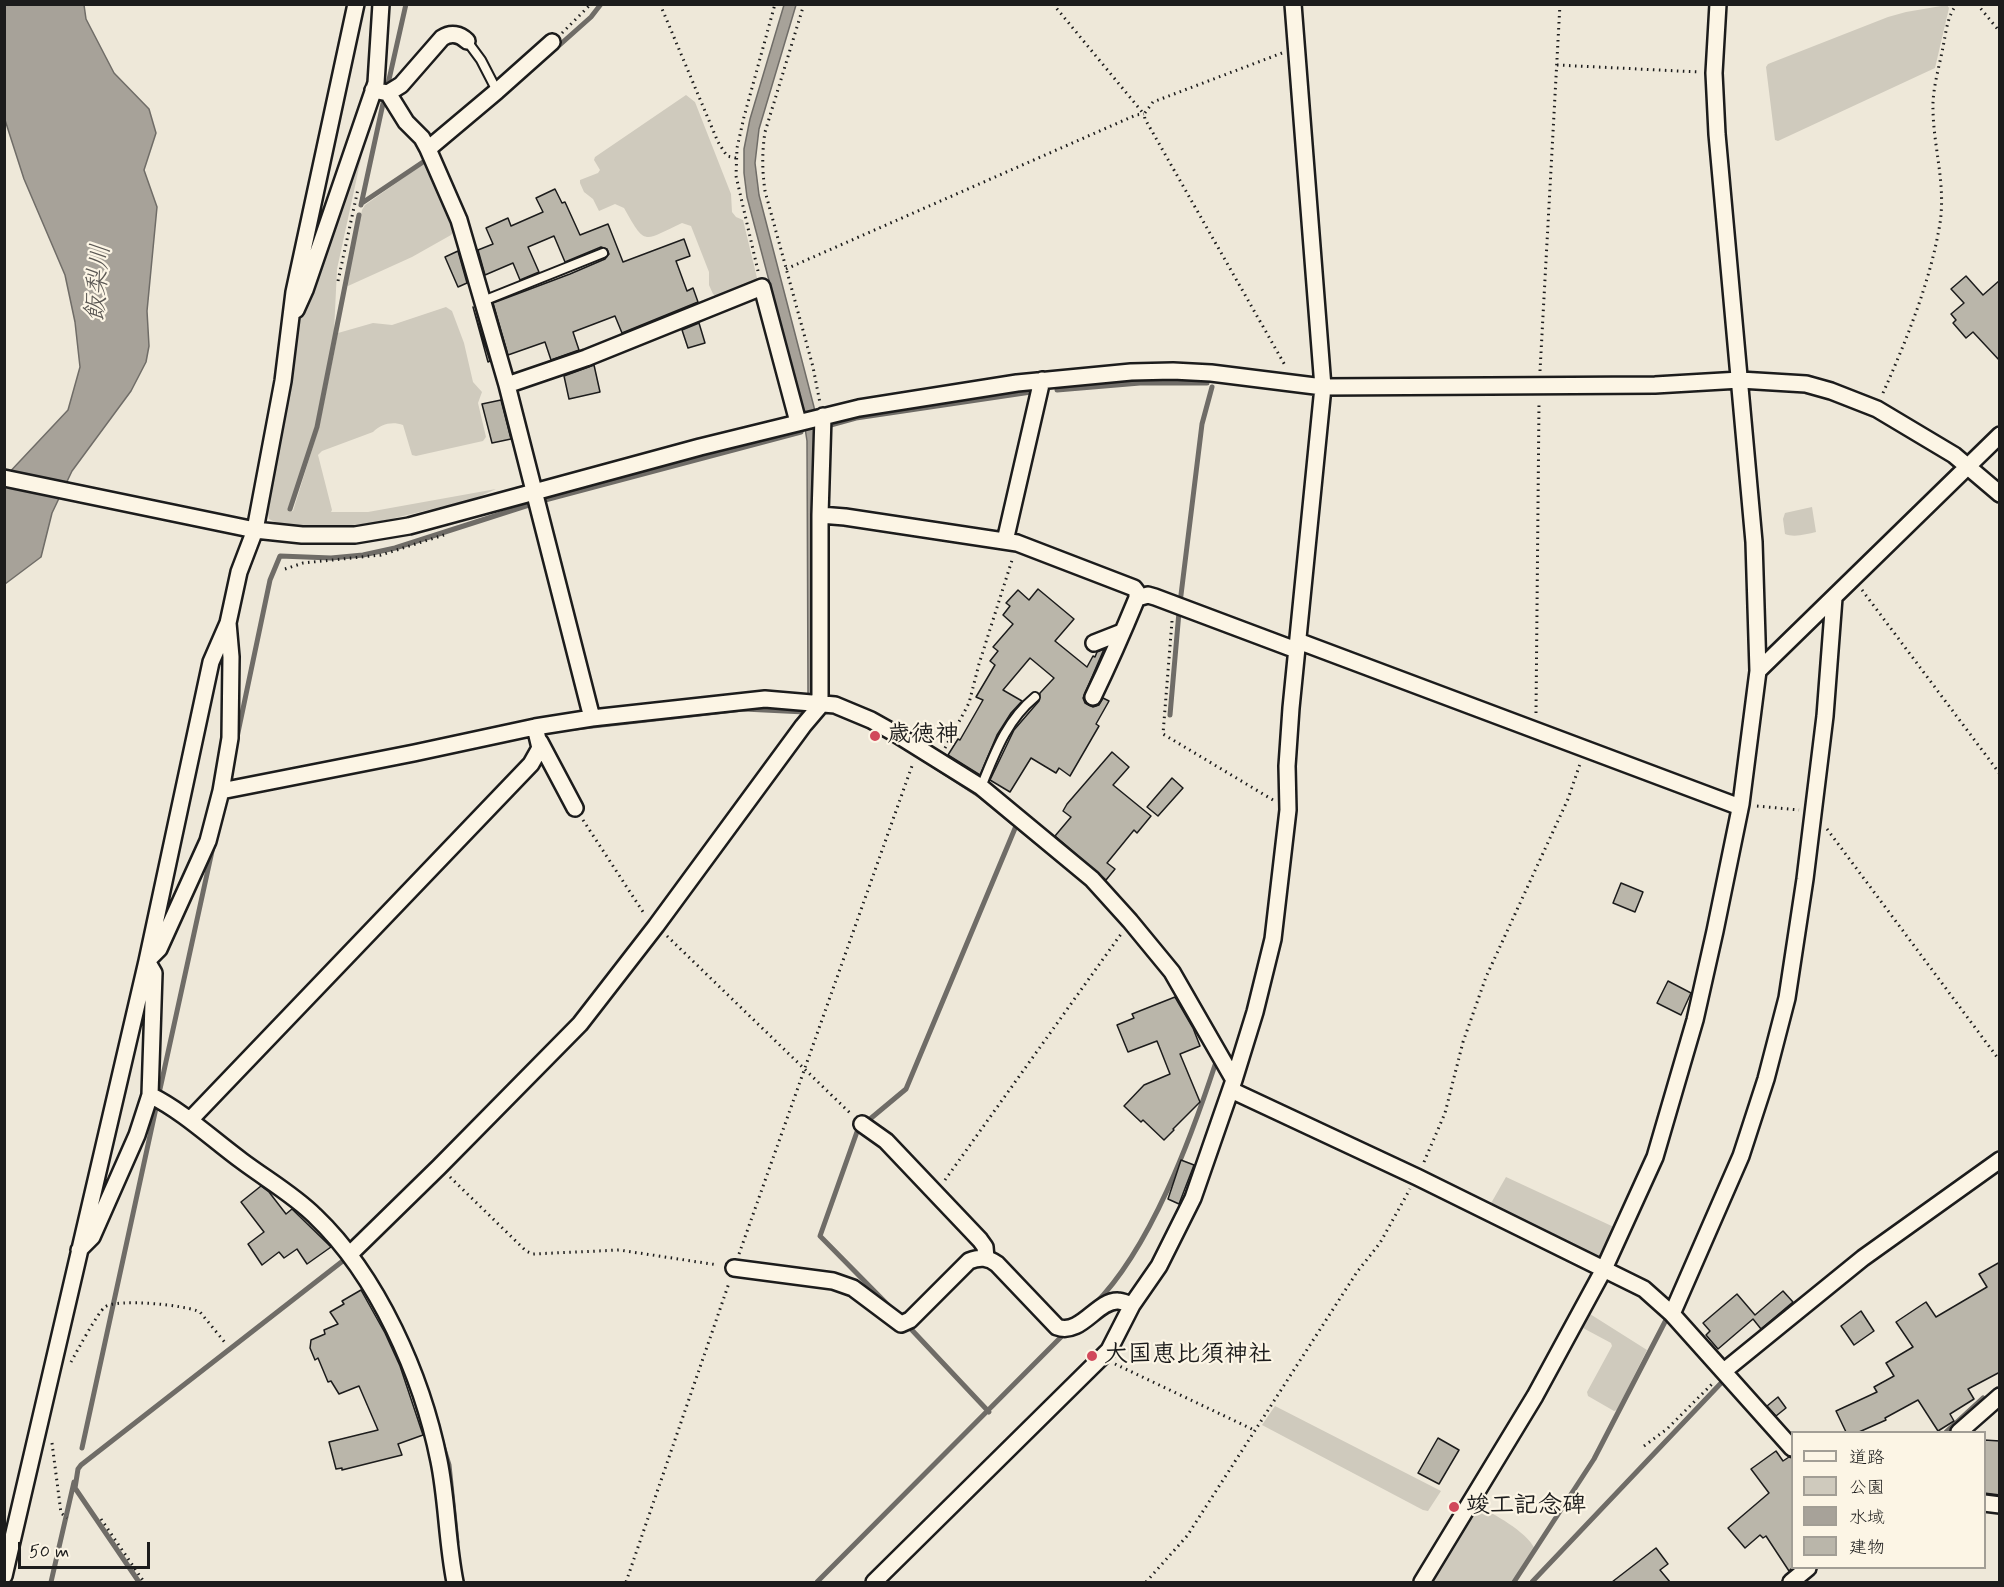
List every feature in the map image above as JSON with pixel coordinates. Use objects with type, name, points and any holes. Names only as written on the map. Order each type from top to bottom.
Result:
[{"type":"street","points":[[4,1576],[147,962],[211,662],[228,623],[239,572],[255,530],[283,381],[294,292],[356,4]]},
{"type":"street","points":[[381,4],[377,71],[381,92],[422,138],[459,220],[507,385],[591,718]]},
{"type":"street","points":[[874,1582],[1109,1350],[1132,1305],[1159,1266],[1193,1198],[1232,1085],[1254,1012],[1273,939],[1288,810],[1287,758],[1323,387],[1293,4]]},
{"type":"street","points":[[1422,1582],[1535,1396],[1604,1269],[1655,1157],[1703,987],[1740,806],[1758,671],[1754,542],[1717,134],[1714,73],[1718,4]]},
{"type":"street","points":[[290,320],[305,290],[381,92],[401,85],[442,38],[450,34],[467,41]]},
{"type":"street","points":[[428,149],[498,91],[552,42]]},
{"type":"street","points":[[350,1254],[580,1024],[652,923],[802,726],[820,707],[820,515],[810,419],[762,287],[586,357],[507,385]]},
{"type":"street","points":[[4,478],[255,530],[327,536],[381,532],[810,419],[913,398],[1042,380],[1131,372],[1173,372],[1211,373],[1323,387],[1655,385],[1740,380],[1806,384],[1831,391],[1876,409],[1968,466],[2000,494]]},
{"type":"street","points":[[1011,542],[1042,380]]},
{"type":"street","points":[[1758,671],[2000,435]]},
{"type":"street","points":[[820,515],[1011,542],[1134,588],[1137,598],[1115,653],[1093,697]]},
{"type":"street","points":[[1137,598],[1148,595],[1297,646],[1532,728],[1740,806]]},
{"type":"street","points":[[1672,1314],[1741,1156],[1766,1079],[1787,998],[1825,716],[1834,598]]},
{"type":"street","points":[[147,962],[159,949],[208,841],[221,791],[230,738],[231,657],[228,623]]},
{"type":"street","points":[[1094,643],[1122,632]]},
{"type":"street","points":[[221,791],[414,753],[535,726],[591,718],[765,699],[820,707],[835,705],[871,720],[919,747],[981,787],[1092,879],[1172,972],[1232,1085],[1644,1289],[1672,1314],[1791,1447]]},
{"type":"street","points":[[535,726],[540,742],[575,808]]},
{"type":"street","points":[[190,1120],[531,764],[538,754],[540,742]]},
{"type":"street","points":[[79,1250],[92,1237],[137,1135],[150,1095],[154,973],[147,962]]},
{"type":"street","points":[[150,1095],[190,1120],[226,1150],[314,1214],[350,1254],[381,1304],[415,1373],[440,1461],[449,1553],[455,1582]]},
{"type":"street","points":[[862,1124],[886,1141],[980,1240],[986,1252],[986,1258]]},
{"type":"street","points":[[1724,1371],[1863,1258],[2000,1160]]},
{"type":"street","points":[[734,1268],[833,1281],[847,1285],[901,1324],[910,1320],[969,1261],[986,1258],[998,1264],[1057,1327],[1063,1329],[1076,1326],[1108,1303],[1119,1301],[1132,1305]]},
{"type":"street","points":[[1960,1431],[2000,1396]]},
{"type":"street","points":[[1791,1582],[1807,1569]]},
{"type":"lane","points":[[467,41],[481,60],[498,91]]},
{"type":"lane","points":[[483,301],[603,253]]},
{"type":"lane","points":[[981,787],[994,754],[1011,722],[1020,710],[1035,697]]},
{"type":"path","points":[[552,42],[591,4]]},
{"type":"path","points":[[660,4],[718,142],[727,156],[736,158]]},
{"type":"path","points":[[762,287],[736,176],[736,158],[744,117],[776,4]]},
{"type":"path","points":[[804,4],[765,132],[762,150],[765,191],[813,367],[810,419]]},
{"type":"path","points":[[1053,4],[1144,114],[1287,369],[1290,383]]},
{"type":"path","points":[[1532,728],[1536,711],[1539,386],[1560,4]]},
{"type":"path","points":[[1876,409],[1917,308],[1939,228],[1942,205],[1941,174],[1933,97],[1947,28],[1957,4]]},
{"type":"path","points":[[1977,4],[2000,32]]},
{"type":"path","points":[[786,269],[1136,115],[1144,114],[1153,102],[1296,48]]},
{"type":"path","points":[[1557,65],[1714,73]]},
{"type":"path","points":[[938,759],[969,703],[1011,542]]},
{"type":"path","points":[[1853,579],[2000,774]]},
{"type":"path","points":[[1173,604],[1163,734],[1288,810]]},
{"type":"path","points":[[627,1582],[734,1268],[919,747]]},
{"type":"path","points":[[1146,1582],[1187,1536],[1357,1272],[1380,1244],[1417,1177],[1445,1113],[1463,1042],[1486,977],[1568,800],[1586,748]]},
{"type":"path","points":[[1740,806],[1813,812],[2000,1061]]},
{"type":"path","points":[[575,808],[652,923],[862,1124]]},
{"type":"path","points":[[934,1192],[950,1175],[966,1149],[1014,1086],[1130,921]]},
{"type":"path","points":[[439,1167],[526,1251],[533,1254],[619,1250],[734,1268]]},
{"type":"path","points":[[67,1369],[103,1308],[118,1302],[172,1305],[196,1310],[226,1345]]},
{"type":"path","points":[[1103,1358],[1254,1430]]},
{"type":"path","points":[[1644,1446],[1667,1429],[1724,1371]]},
{"type":"path","points":[[52,1442],[62,1516],[67,1518]]},
{"type":"path","points":[[101,1519],[144,1582]]},
{"type":"green space","points":[[1947,5],[1949,8],[1935,68],[1778,141],[1775,140],[1766,67],[1768,64],[1888,17]]},
{"type":"green space","points":[[686,95],[695,102],[731,194],[732,212],[743,220],[757,278],[756,282],[719,298],[713,294],[709,285],[709,272],[691,226],[682,223],[660,234],[647,237],[637,229],[624,208],[615,204],[599,211],[580,183],[580,180],[600,170],[594,160],[595,157]]},
{"type":"green space","points":[[370,117],[337,269],[334,332],[315,427],[289,509],[293,511],[319,427],[338,333],[373,323],[392,325],[446,307],[452,311],[464,343],[473,382],[482,392],[478,403],[486,437],[483,441],[416,456],[412,455],[403,425],[391,423],[322,451],[318,455],[331,512],[368,512],[496,489],[474,499],[374,523],[329,527],[279,524],[269,519],[268,514],[299,323]]},
{"type":"green space","points":[[426,162],[454,226],[454,231],[451,235],[412,257],[348,286],[346,284],[365,205]]},
{"type":"green space","points":[[1812,507],[1816,532],[1796,536],[1785,534],[1783,519],[1785,513]]},
{"type":"green space","points":[[1506,1177],[1616,1228],[1601,1260],[1490,1205]]},
{"type":"green space","points":[[1590,1314],[1647,1350],[1617,1410],[1614,1411],[1588,1396],[1587,1392],[1612,1346],[1611,1343],[1583,1328]]},
{"type":"green space","points":[[1275,1406],[1441,1491],[1428,1511],[1423,1510],[1262,1425]]},
{"type":"green space","points":[[1476,1505],[1517,1530],[1531,1542],[1535,1549],[1512,1582],[1426,1582]]},
{"type":"water","name":"飯梨川","points":[[5,5],[84,5],[86,19],[114,73],[149,109],[156,133],[144,170],[157,207],[147,311],[149,346],[146,362],[131,391],[72,471],[52,513],[41,557],[5,584],[5,477],[68,410],[80,367],[75,322],[65,275],[24,179],[5,120]]},
{"type":"water","points":[[784,5],[796,5],[759,129],[755,163],[759,195],[817,426],[814,441],[814,694],[808,694],[807,441],[801,402],[747,197],[744,173],[744,149],[750,119]]},
{"type":"building","points":[[555,189],[562,203],[565,202],[580,235],[608,224],[623,262],[684,239],[690,256],[676,261],[687,291],[693,288],[698,302],[622,333],[615,316],[573,332],[579,350],[551,360],[545,342],[508,355],[493,303],[570,274],[605,259],[609,254],[607,249],[601,247],[565,262],[554,236],[528,247],[539,272],[520,280],[513,263],[485,275],[478,250],[493,244],[486,228],[508,218],[511,226],[543,212],[536,198]]},
{"type":"building","points":[[458,251],[467,283],[458,287],[445,257]]},
{"type":"building","points":[[1966,276],[1983,295],[2000,280],[2000,361],[1973,332],[1966,338],[1953,323],[1956,320],[1951,314],[1964,303],[1951,289]]},
{"type":"building","points":[[473,307],[490,361],[488,362]]},
{"type":"building","points":[[699,323],[705,343],[688,348],[682,330]]},
{"type":"building","points":[[594,365],[600,392],[569,399],[564,376]]},
{"type":"building","points":[[501,400],[511,439],[492,443],[482,404]]},
{"type":"building","points":[[1038,589],[1074,619],[1055,641],[1087,667],[1093,656],[1095,657],[1097,652],[1104,649],[1083,698],[1085,703],[1093,707],[1099,705],[1103,698],[1109,701],[1096,724],[1099,726],[1070,776],[1059,768],[1056,773],[1031,758],[1010,792],[990,780],[1014,730],[1039,701],[1040,693],[1054,678],[1030,658],[1003,690],[1022,701],[997,735],[980,775],[948,755],[958,739],[960,740],[983,700],[976,697],[995,665],[990,661],[998,651],[993,647],[1013,624],[1003,615],[1010,606],[1006,603],[1018,590],[1029,600]]},
{"type":"building","points":[[1112,752],[1129,767],[1113,785],[1151,816],[1137,833],[1134,830],[1107,863],[1115,869],[1106,880],[1055,836],[1071,817],[1063,811],[1067,804]]},
{"type":"building","points":[[1172,778],[1183,788],[1158,816],[1147,807]]},
{"type":"building","points":[[1621,883],[1643,892],[1635,912],[1613,903]]},
{"type":"building","points":[[1668,981],[1691,993],[1681,1015],[1657,1003]]},
{"type":"building","points":[[1175,997],[1193,1028],[1200,1046],[1180,1054],[1200,1102],[1164,1140],[1124,1106],[1144,1085],[1170,1074],[1157,1041],[1128,1052],[1117,1025],[1134,1018],[1132,1014]]},
{"type":"building","points":[[1181,1160],[1194,1165],[1179,1204],[1168,1199]]},
{"type":"building","points":[[261,1186],[269,1192],[286,1214],[292,1209],[331,1247],[307,1264],[297,1249],[284,1258],[279,1252],[262,1265],[248,1244],[264,1232],[241,1202]]},
{"type":"building","points":[[2000,1262],[2000,1372],[1968,1389],[1974,1399],[1950,1414],[1954,1421],[1938,1431],[1918,1400],[1885,1418],[1886,1420],[1861,1431],[1846,1431],[1836,1411],[1877,1392],[1874,1387],[1894,1376],[1886,1363],[1913,1347],[1896,1322],[1926,1302],[1936,1317],[1987,1287],[1979,1274]]},
{"type":"building","points":[[361,1290],[400,1366],[423,1435],[398,1444],[402,1455],[342,1470],[342,1468],[336,1469],[329,1442],[378,1430],[359,1386],[339,1394],[331,1381],[328,1382],[318,1358],[315,1360],[310,1348],[311,1340],[325,1334],[324,1330],[338,1324],[330,1312],[344,1304],[342,1301]]},
{"type":"building","points":[[1783,1291],[1793,1302],[1761,1329],[1753,1319],[1718,1349],[1706,1335],[1710,1331],[1703,1323],[1737,1294],[1755,1315]]},
{"type":"building","points":[[1861,1311],[1874,1331],[1854,1345],[1841,1326]]},
{"type":"building","points":[[1778,1397],[1786,1408],[1776,1416],[1767,1406]]},
{"type":"building","points":[[1438,1438],[1459,1450],[1439,1484],[1418,1473]]},
{"type":"building","points":[[1986,1440],[2000,1441],[2000,1495],[1986,1493]]},
{"type":"building","points":[[1776,1451],[1783,1461],[1791,1458],[1791,1569],[1789,1571],[1766,1536],[1763,1538],[1760,1535],[1745,1548],[1728,1528],[1769,1493],[1751,1469]]},
{"type":"building","points":[[1656,1548],[1668,1564],[1660,1570],[1670,1582],[1612,1582]]},
{"type":"waterway","points":[[388,84],[406,4]]},
{"type":"waterway","points":[[554,50],[591,17],[601,4]]},
{"type":"waterway","points":[[361,205],[384,99]]},
{"type":"waterway","points":[[362,203],[426,160]]},
{"type":"waterway","points":[[290,509],[317,427],[359,215]]},
{"type":"waterway","points":[[1057,390],[1140,383],[1207,383]]},
{"type":"waterway","points":[[1180,603],[1202,424],[1212,387]]},
{"type":"waterway","points":[[827,426],[856,418],[1031,392]]},
{"type":"waterway","points":[[545,500],[801,432]]},
{"type":"waterway","points":[[236,742],[270,580],[280,556],[331,558],[363,555],[395,548],[532,504]]},
{"type":"waterway","points":[[1170,715],[1179,612]]},
{"type":"waterway","points":[[798,721],[810,705]]},
{"type":"waterway","points":[[575,728],[744,709],[805,712]]},
{"type":"waterway","points":[[920,757],[980,796],[1058,860]]},
{"type":"waterway","points":[[890,1307],[820,1236],[858,1129],[906,1089],[1016,826]]},
{"type":"waterway","points":[[160,1089],[214,842]]},
{"type":"waterway","points":[[1094,1305],[1134,1254],[1167,1191],[1206,1092],[1216,1062],[1214,1058]]},
{"type":"waterway","points":[[82,1448],[156,1108]]},
{"type":"waterway","points":[[139,1582],[75,1488],[78,1469],[344,1260]]},
{"type":"waterway","points":[[1514,1582],[1594,1459],[1668,1316]]},
{"type":"waterway","points":[[910,1328],[989,1412]]},
{"type":"waterway","points":[[817,1582],[1068,1330]]},
{"type":"waterway","points":[[1532,1582],[1723,1381]]},
{"type":"waterway","points":[[1947,1431],[1983,1398]]},
{"type":"waterway","points":[[441,1439],[449,1465],[457,1542]]},
{"type":"waterway","points":[[51,1582],[74,1482]]},
{"type":"place","name":"歳徳神","points":[[875,736]]},
{"type":"place","name":"大国恵比須神社","points":[[1092,1356]]},
{"type":"place","name":"竣工記念碑","points":[[1454,1507]]}]
